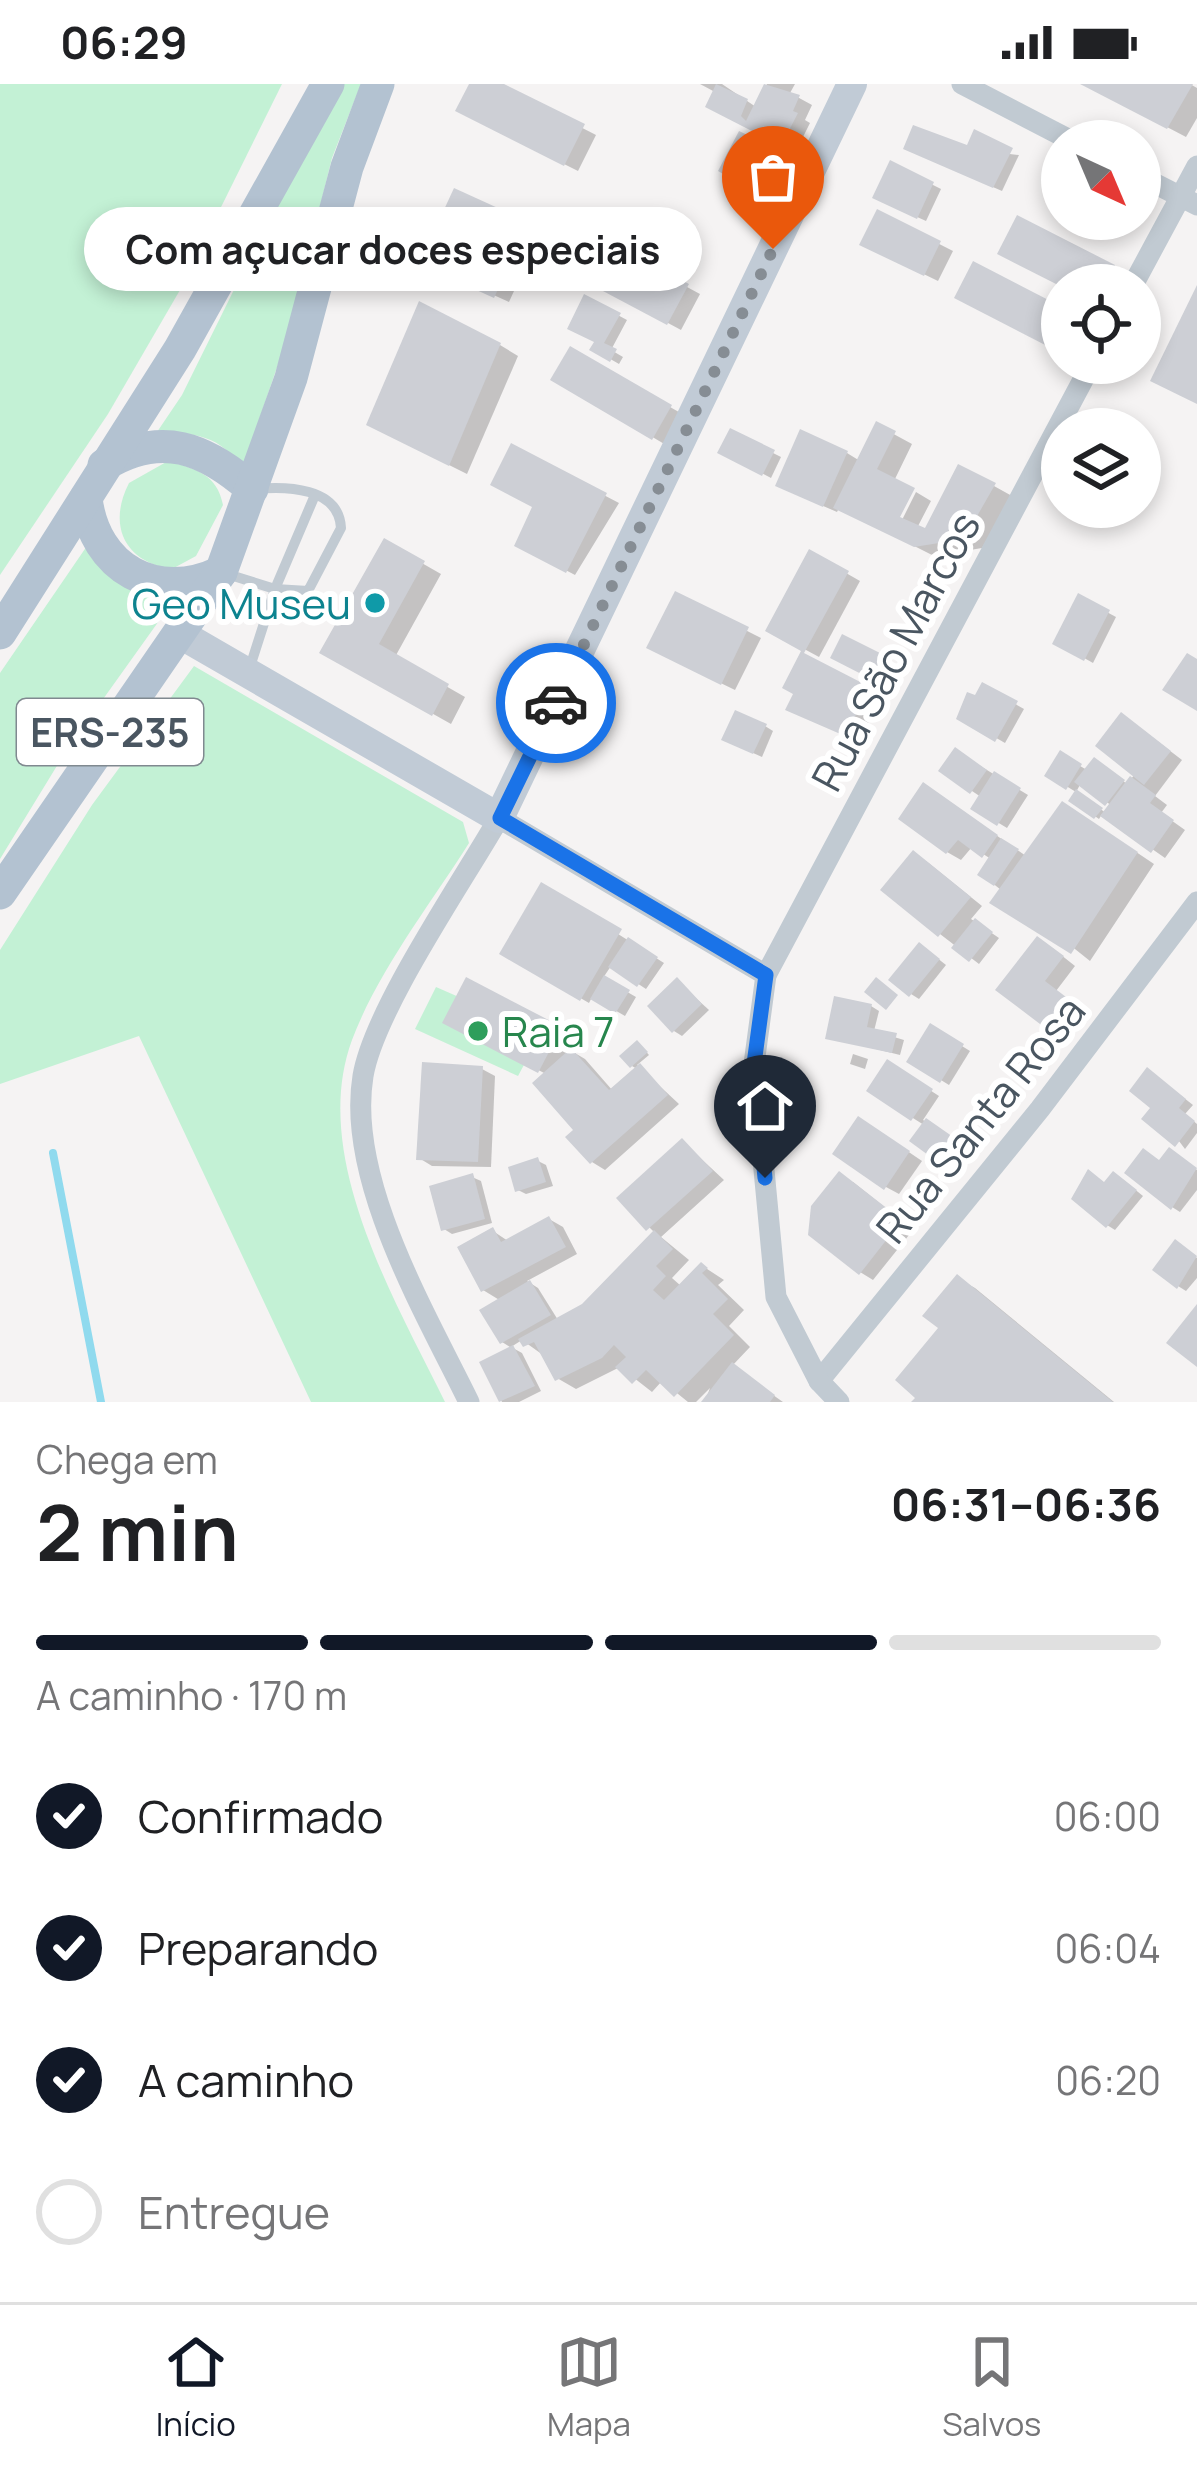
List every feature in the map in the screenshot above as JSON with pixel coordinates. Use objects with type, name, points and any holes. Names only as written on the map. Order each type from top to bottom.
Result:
[{"type":"main road","points":[[0,633],[180,349],[328,84]]},
{"type":"main road","name":"ERS-235","points":[[0,893],[182,635],[221,572],[291,378],[347,167],[378,84]]},
{"type":"main road","points":[[104,466],[139,448],[177,445],[214,458],[252,489]]},
{"type":"main road","points":[[86,498],[95,538],[122,569],[141,580],[182,585],[221,572]]},
{"type":"street","points":[[469,1402],[392,1242],[361,1110],[363,1075],[382,1024],[500,818],[852,84]]},
{"type":"street","points":[[962,84],[1041,125]]},
{"type":"street","points":[[1147,264],[1189,201],[1197,166]]},
{"type":"street","points":[[1161,187],[1189,201]]},
{"type":"street","name":"Rua São Marcos","points":[[766,975],[1081,384]]},
{"type":"street","points":[[182,635],[766,975],[754,1064],[776,1297],[819,1381],[838,1402]]},
{"type":"street","name":"Rua Santa Rosa","points":[[819,1381],[1040,1109],[1197,902]]},
{"type":"lane","points":[[221,572],[299,594],[314,586],[341,528],[335,510],[315,495],[292,485],[252,489]]},
{"type":"lane","points":[[248,673],[275,589],[315,495]]},
{"type":"green space","points":[[0,84],[282,84],[180,290],[108,414],[0,575]]},
{"type":"green space","points":[[341,84],[361,84],[332,158],[289,332],[242,470],[216,443],[195,435],[157,432],[182,395],[303,150]]},
{"type":"green space","points":[[168,461],[210,480],[223,505],[196,556],[172,569],[142,559],[132,550],[120,514],[129,483]]},
{"type":"green space","points":[[89,543],[103,567],[121,584],[171,604],[66,751],[0,859],[0,673]]},
{"type":"green space","points":[[194,666],[463,822],[469,843],[376,989],[352,1040],[342,1085],[341,1131],[364,1226],[445,1402],[311,1402],[139,1036],[0,1084],[0,950],[92,805]]},
{"type":"green space","name":"Raia 7","points":[[436,987],[541,1033],[518,1076],[415,1029]]},
{"type":"building","points":[[469,84],[504,84],[585,124],[564,166],[455,111]]},
{"type":"building","points":[[716,84],[748,99],[741,116],[746,121],[764,84],[800,95],[793,111],[798,113],[781,146],[705,107]]},
{"type":"building","points":[[1080,84],[1193,84],[1167,129],[1161,120],[1150,120]]},
{"type":"building","points":[[913,125],[967,145],[974,129],[1013,148],[993,188],[903,149]]},
{"type":"building","points":[[739,131],[769,145],[747,188],[718,171]]},
{"type":"building","points":[[890,160],[934,182],[917,219],[872,198]]},
{"type":"building","points":[[454,188],[529,222],[494,298],[419,264]]},
{"type":"building","points":[[877,209],[941,241],[924,276],[859,245]]},
{"type":"building","points":[[1017,215],[1041,227],[1041,240],[1066,240],[1113,264],[1041,264],[1041,276],[997,254]]},
{"type":"building","points":[[608,241],[689,284],[667,325],[586,282]]},
{"type":"building","points":[[973,261],[1041,296],[1041,343],[954,298]]},
{"type":"building","points":[[1197,285],[1197,404],[1156,384],[1161,384],[1161,359]]},
{"type":"building","points":[[584,294],[621,313],[604,343],[617,349],[610,362],[589,350],[594,342],[567,329]]},
{"type":"building","points":[[419,301],[501,343],[449,466],[366,425]]},
{"type":"building","points":[[570,346],[672,405],[652,440],[550,380]]},
{"type":"building","points":[[876,421],[896,431],[877,469],[915,488],[900,517],[925,528],[958,464],[996,483],[964,539],[914,547],[833,508]]},
{"type":"building","points":[[730,428],[775,450],[762,476],[717,453]]},
{"type":"building","points":[[800,429],[848,451],[823,507],[775,486]]},
{"type":"building","points":[[511,443],[607,493],[566,573],[514,546],[532,507],[490,485]]},
{"type":"building","name":"Geo Museu","points":[[384,538],[425,561],[379,644],[449,684],[432,716],[319,653]]},
{"type":"building","points":[[809,549],[849,571],[804,653],[870,687],[845,736],[785,710],[793,694],[782,688],[801,651],[765,631]]},
{"type":"building","points":[[675,591],[749,627],[721,685],[646,648]]},
{"type":"building","points":[[1078,593],[1110,610],[1084,661],[1052,644]]},
{"type":"building","points":[[842,634],[884,655],[871,679],[830,658]]},
{"type":"building","points":[[1187,653],[1197,659],[1197,711],[1162,690]]},
{"type":"building","points":[[982,682],[1018,701],[995,742],[956,719],[967,692],[975,695]]},
{"type":"building","points":[[735,710],[767,724],[753,754],[721,740]]},
{"type":"building","points":[[1121,712],[1171,751],[1144,785],[1095,746]]},
{"type":"building","points":[[955,747],[987,770],[970,794],[938,771]]},
{"type":"building","points":[[1060,750],[1082,764],[1066,790],[1044,776]]},
{"type":"building","points":[[1094,757],[1125,780],[1105,806],[1074,782]]},
{"type":"building","points":[[994,771],[1021,788],[997,826],[970,809]]},
{"type":"building","points":[[1130,776],[1156,795],[1150,803],[1174,820],[1151,853],[1100,816]]},
{"type":"building","points":[[923,782],[998,835],[982,858],[958,840],[946,854],[898,819]]},
{"type":"building","points":[[1076,789],[1103,808],[1094,819],[1068,801]]},
{"type":"building","points":[[1062,801],[1138,852],[1071,954],[989,903]]},
{"type":"building","points":[[1001,838],[1019,849],[994,886],[977,875]]},
{"type":"building","points":[[913,850],[971,897],[938,937],[880,890]]},
{"type":"building","points":[[541,882],[622,929],[580,1001],[499,954]]},
{"type":"building","points":[[975,918],[993,932],[969,962],[951,948]]},
{"type":"building","points":[[1037,936],[1064,956],[1045,981],[1066,997],[1044,1027],[995,990]]},
{"type":"building","points":[[628,937],[658,957],[637,987],[608,967]]},
{"type":"building","points":[[919,942],[940,959],[909,997],[888,980]]},
{"type":"building","points":[[604,975],[630,990],[615,1014],[590,999]]},
{"type":"building","points":[[466,977],[562,1027],[538,1073],[442,1023]]},
{"type":"building","points":[[677,977],[702,1004],[672,1033],[647,1006]]},
{"type":"building","points":[[876,977],[898,995],[886,1010],[864,992]]},
{"type":"building","points":[[834,996],[872,1004],[867,1027],[897,1033],[892,1053],[825,1039]]},
{"type":"building","points":[[930,1023],[964,1044],[940,1083],[906,1062]]},
{"type":"building","points":[[637,1040],[648,1052],[630,1068],[619,1056]]},
{"type":"building","points":[[571,1048],[609,1090],[640,1063],[668,1095],[590,1164],[565,1137],[573,1130],[532,1083]]},
{"type":"building","points":[[887,1059],[933,1089],[911,1121],[866,1091]]},
{"type":"building","points":[[422,1062],[483,1066],[478,1162],[416,1160]]},
{"type":"building","points":[[1147,1067],[1186,1099],[1179,1108],[1195,1121],[1175,1147],[1141,1119],[1150,1108],[1129,1091]]},
{"type":"building","points":[[858,1116],[910,1151],[884,1190],[832,1154]]},
{"type":"building","points":[[926,1118],[956,1139],[939,1163],[909,1141]]},
{"type":"building","points":[[682,1138],[713,1171],[646,1231],[616,1198]]},
{"type":"building","points":[[1169,1147],[1197,1168],[1171,1210],[1124,1173],[1143,1148],[1159,1160]]},
{"type":"building","points":[[538,1157],[546,1182],[515,1192],[508,1167]]},
{"type":"building","points":[[1088,1169],[1104,1182],[1113,1171],[1137,1190],[1106,1228],[1071,1199]]},
{"type":"building","points":[[839,1171],[902,1220],[859,1275],[808,1235],[811,1206]]},
{"type":"building","points":[[473,1173],[485,1219],[441,1231],[429,1186]]},
{"type":"building","points":[[549,1216],[566,1247],[481,1292],[457,1247],[493,1227],[501,1242]]},
{"type":"building","points":[[654,1230],[673,1249],[656,1266],[666,1276],[653,1290],[664,1300],[701,1262],[708,1268],[702,1273],[728,1299],[713,1314],[734,1335],[674,1397],[646,1370],[632,1384],[615,1367],[626,1357],[614,1345],[602,1358],[555,1381],[534,1342],[523,1347],[518,1339],[582,1304]]},
{"type":"building","points":[[1175,1239],[1197,1256],[1177,1289],[1152,1270]]},
{"type":"building","points":[[957,1274],[1113,1402],[911,1402],[915,1398],[895,1380],[938,1328],[922,1316]]},
{"type":"building","points":[[530,1280],[551,1315],[500,1344],[479,1310]]},
{"type":"building","points":[[1197,1304],[1197,1367],[1166,1343]]},
{"type":"building","points":[[513,1345],[535,1386],[499,1402],[479,1362]]},
{"type":"building","points":[[732,1362],[775,1395],[770,1402],[701,1402]]},
{"type":"waterway","points":[[53,1153],[101,1402]]},
{"type":"way so far","points":[[556,703],[773,249]]},
{"type":"place","name":"Com açucar doces especiais","points":[[773,249]]},
{"type":"place","name":"Geo Museu","points":[[375,603]]},
{"type":"place","name":"Raia 7","points":[[478,1031]]},
{"type":"route","points":[[556,703],[500,818],[766,975],[754,1064],[765,1178]]}]
